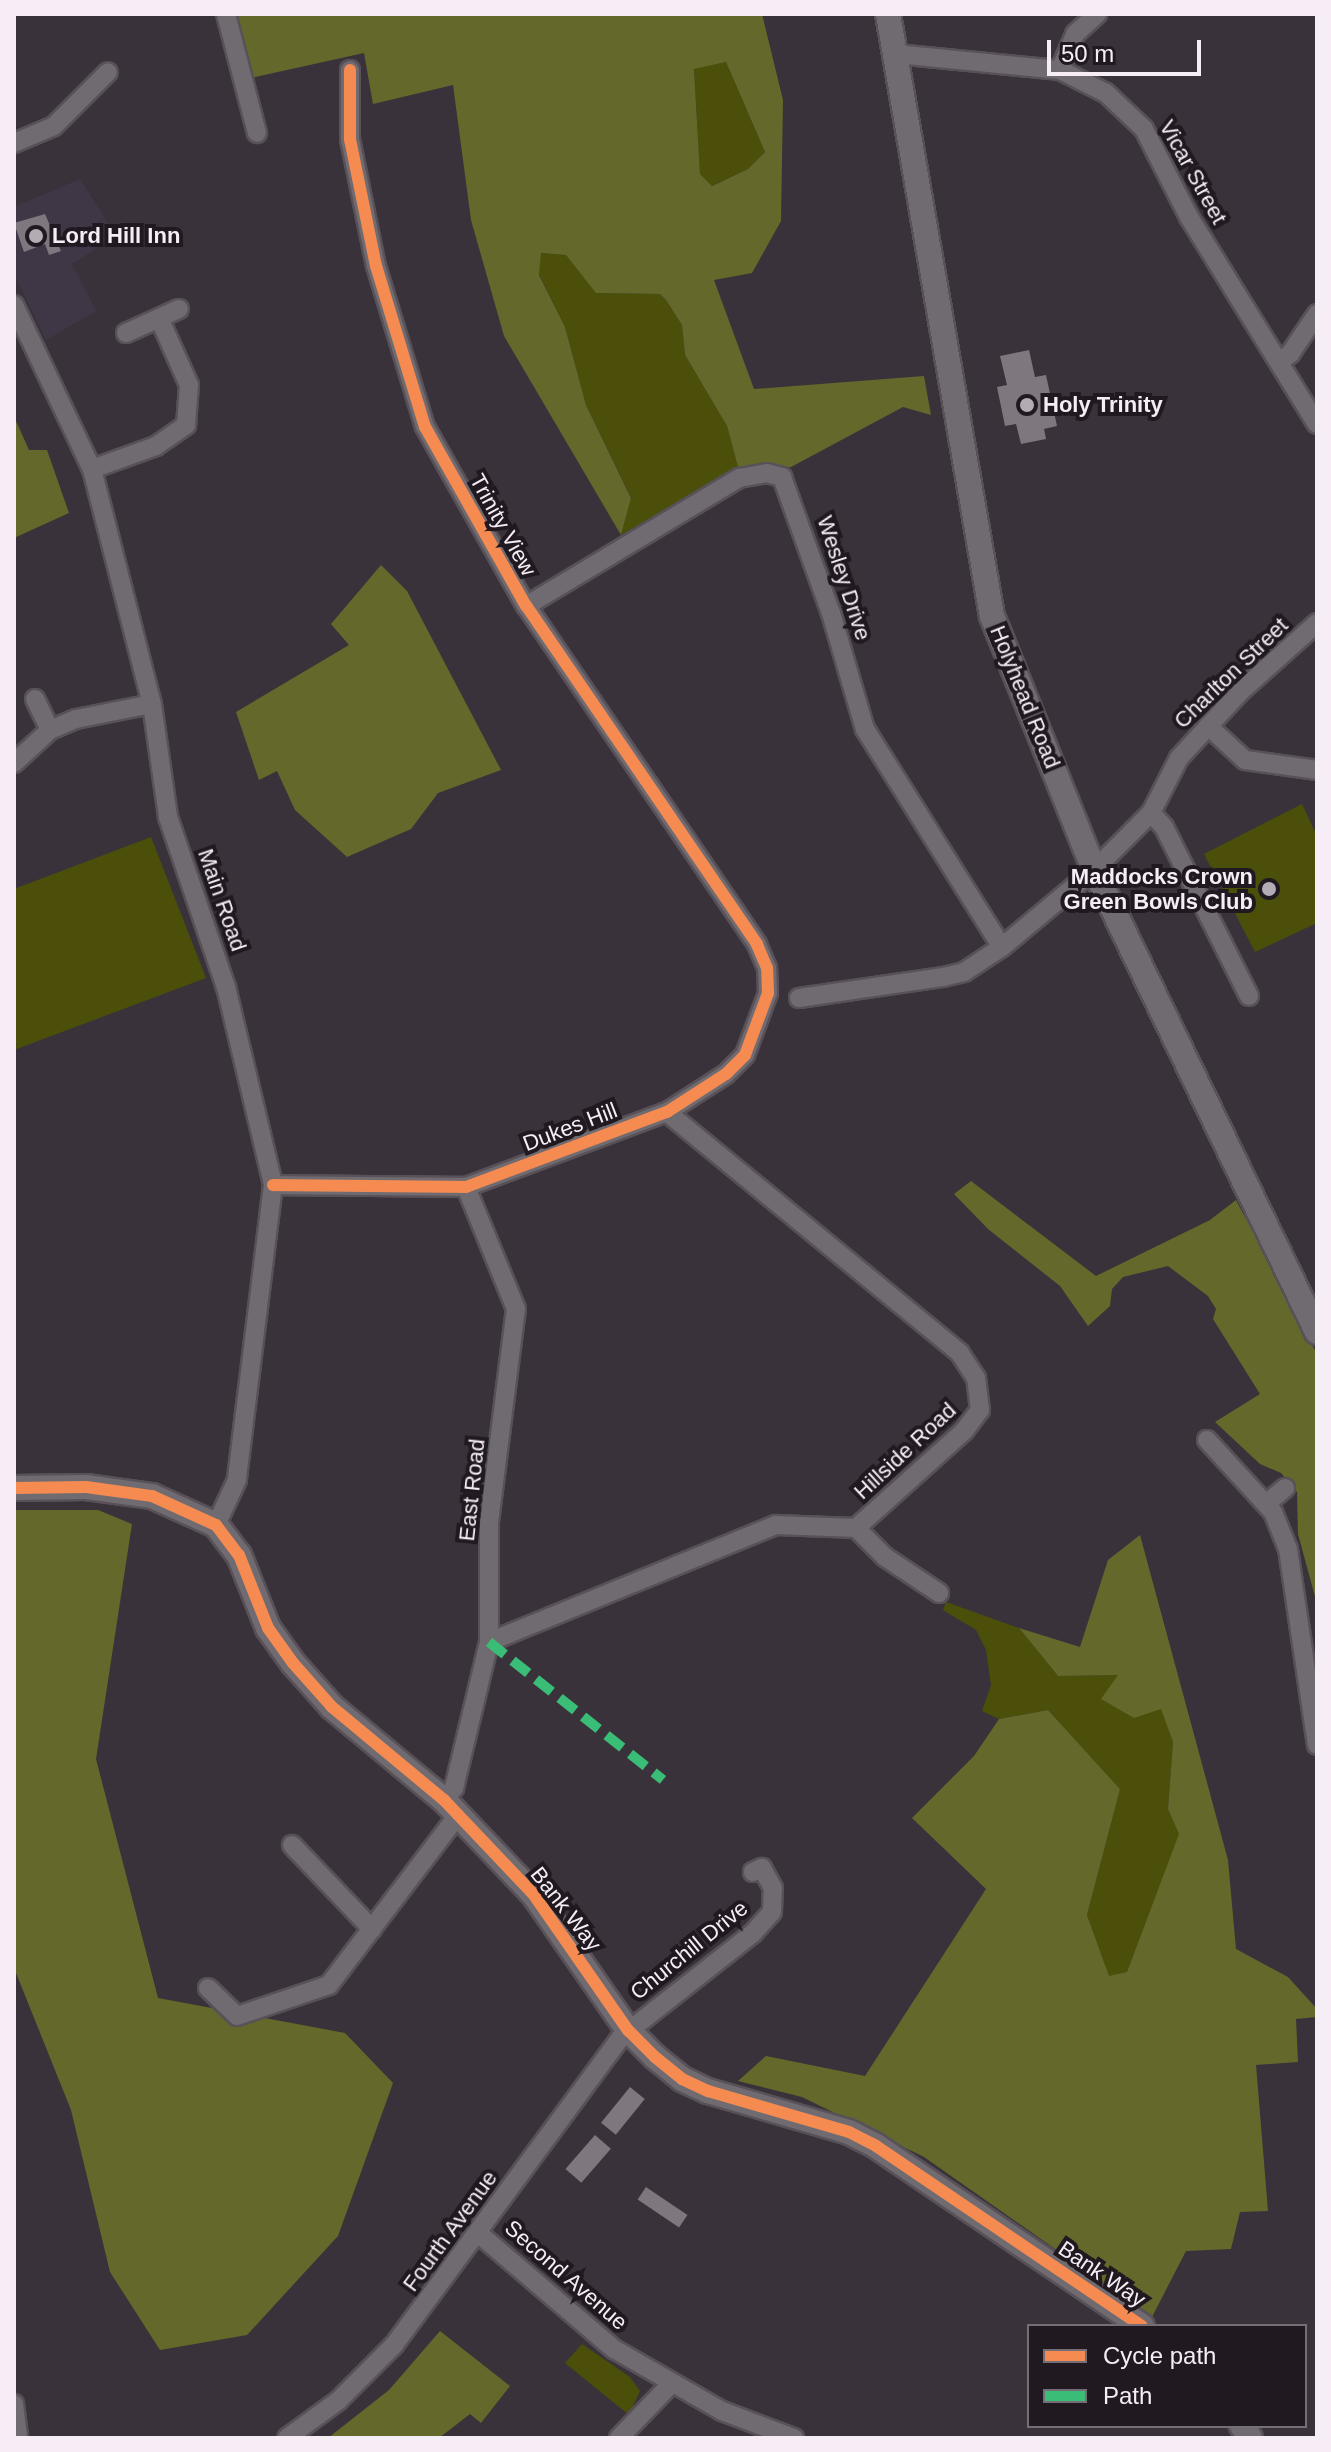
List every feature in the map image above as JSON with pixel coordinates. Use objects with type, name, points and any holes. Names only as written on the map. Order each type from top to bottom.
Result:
[{"type":"street","points":[[226,14],[257,133]]},
{"type":"street","name":"Holyhead Road","points":[[888,14],[981,570],[992,616],[1094,870],[1317,1332]]},
{"type":"street","points":[[1060,70],[1075,34],[1097,14]]},
{"type":"street","name":"Vicar Street","points":[[896,54],[1060,70],[1106,93],[1144,129],[1189,217],[1317,424]]},
{"type":"street","name":"Trinity View","points":[[350,70],[350,139],[376,266],[425,427],[526,606],[757,944]]},
{"type":"street","points":[[14,143],[54,126],[108,72]]},
{"type":"street","name":"Main Road","points":[[14,305],[92,469],[152,704],[168,817],[226,987],[273,1185],[237,1480],[216,1525]]},
{"type":"street","points":[[126,333],[179,309]]},
{"type":"street","points":[[1279,362],[1317,314]]},
{"type":"street","points":[[92,469],[156,446],[186,425],[189,385],[159,318]]},
{"type":"street","name":"Wesley Drive","points":[[526,606],[739,478],[767,473],[782,477],[831,613],[865,729],[1002,947]]},
{"type":"street","name":"Charlton Street","points":[[1094,870],[1151,813],[1179,758],[1208,726],[1314,629]]},
{"type":"street","points":[[35,699],[50,730]]},
{"type":"street","points":[[14,763],[50,730],[76,719],[152,704]]},
{"type":"street","points":[[1208,726],[1245,760],[1317,770]]},
{"type":"street","points":[[1151,813],[1164,827],[1249,996]]},
{"type":"street","points":[[799,998],[964,972],[1002,947],[1094,870]]},
{"type":"street","name":"Dukes Hill","points":[[273,1185],[466,1187],[667,1112],[726,1074],[755,1035],[768,993],[767,968],[757,944]]},
{"type":"street","name":"Hillside Road","points":[[489,1642],[776,1525],[856,1528],[972,1423],[981,1403],[976,1378],[960,1353],[918,1314],[667,1112]]},
{"type":"street","name":"East Road","points":[[208,1988],[237,2016],[329,1985],[372,1929],[451,1807],[489,1642],[489,1522],[516,1309],[466,1187]]},
{"type":"street","points":[[1207,1440],[1266,1504],[1288,1549],[1317,1745]]},
{"type":"street","name":"Bank Way","points":[[14,1488],[86,1487],[152,1496],[216,1525],[239,1555],[268,1628],[293,1663],[332,1707],[451,1807],[534,1895],[628,2030],[682,2079],[849,2132],[876,2146],[1139,2324]]},
{"type":"street","points":[[1266,1504],[1285,1488]]},
{"type":"street","points":[[856,1528],[885,1557],[939,1593]]},
{"type":"street","points":[[292,1845],[372,1929]]},
{"type":"street","name":"Churchill Drive","points":[[628,2030],[753,1933],[772,1912],[773,1888],[762,1868],[753,1872]]},
{"type":"street","name":"Fourth Avenue","points":[[287,2438],[338,2401],[394,2345],[628,2030]]},
{"type":"street","name":"Second Avenue","points":[[478,2233],[567,2313],[671,2384],[794,2438]]},
{"type":"street","points":[[619,2438],[648,2414],[671,2384]]},
{"type":"street","points":[[14,2404],[18,2438]]},
{"type":"shaded area","points":[[726,62],[765,152],[748,169],[711,186],[700,175],[694,68]]},
{"type":"shaded area","points":[[80,179],[116,236],[72,264],[96,311],[46,340],[14,274],[14,207]]},
{"type":"shaded area","points":[[540,253],[566,255],[597,293],[660,294],[682,325],[685,355],[727,426],[738,467],[621,535],[631,497],[586,405],[565,327],[539,274]]},
{"type":"shaded area","name":"Maddocks Crown Green Bowls Club","points":[[1302,804],[1317,836],[1317,923],[1255,952],[1204,854]]},
{"type":"shaded area","points":[[151,837],[206,978],[14,1050],[14,889]]},
{"type":"shaded area","points":[[946,1602],[1019,1628],[1058,1676],[1118,1675],[1162,1709],[1173,1742],[1168,1809],[1180,1834],[1127,1972],[1109,1977],[1087,1915],[1120,1789],[1048,1710],[999,1719],[982,1711],[991,1685],[986,1650],[976,1630],[943,1610]]},
{"type":"shaded area","points":[[582,2344],[630,2377],[640,2391],[629,2415],[565,2363]]},
{"type":"green space","points":[[237,14],[762,14],[783,100],[781,221],[752,273],[714,280],[754,389],[924,376],[931,415],[903,407],[791,467],[738,467],[727,426],[685,355],[682,325],[666,300],[660,294],[596,293],[566,255],[541,253],[539,275],[565,327],[586,405],[631,498],[621,535],[504,336],[471,220],[453,85],[373,104],[364,53],[251,78]],"holes":[[[726,62],[765,152],[748,169],[712,186],[700,174],[694,69]]]},
{"type":"green space","points":[[16,421],[29,450],[47,450],[69,513],[14,538]]},
{"type":"green space","points":[[381,565],[407,591],[501,770],[438,793],[411,829],[347,857],[295,810],[277,771],[259,780],[236,712],[349,645],[331,624]]},
{"type":"green space","points":[[971,1181],[1096,1276],[1210,1220],[1236,1200],[1317,1354],[1317,1604],[1298,1534],[1297,1492],[1281,1473],[1260,1464],[1215,1422],[1260,1394],[1213,1319],[1216,1309],[1208,1296],[1168,1266],[1123,1277],[1112,1289],[1110,1306],[1088,1326],[1060,1286],[988,1229],[954,1194]]},
{"type":"green space","points":[[14,1510],[98,1510],[132,1524],[96,1759],[158,1998],[345,2033],[393,2083],[338,2236],[247,2335],[160,2350],[110,2272],[71,2110],[14,1968]]},
{"type":"green space","points":[[1140,1535],[1228,1860],[1236,1949],[1288,1977],[1317,2009],[1317,2017],[1296,2019],[1298,2062],[1256,2065],[1268,2211],[1240,2212],[1231,2249],[1186,2251],[1152,2317],[924,2157],[802,2097],[738,2081],[766,2056],[865,2076],[986,1889],[912,1818],[974,1756],[999,1719],[1048,1710],[1120,1789],[1087,1915],[1109,1976],[1127,1972],[1179,1834],[1168,1809],[1173,1742],[1161,1709],[1134,1718],[1101,1699],[1118,1675],[1058,1676],[1019,1628],[1080,1647],[1108,1560]]},
{"type":"green space","points":[[440,2331],[510,2386],[481,2423],[470,2414],[439,2438],[328,2438],[389,2390]]},
{"type":"building","name":"Lord Hill Inn","points":[[45,214],[61,251],[49,255],[45,244],[24,252],[14,223]]},
{"type":"building","name":"Holy Trinity","points":[[1029,350],[1035,377],[1046,375],[1057,426],[1044,429],[1046,439],[1021,444],[1016,424],[1005,426],[997,387],[1007,385],[1000,356]]},
{"type":"building","points":[[630,2087],[645,2099],[616,2135],[601,2123]]},
{"type":"building","points":[[595,2135],[611,2149],[581,2183],[565,2169]]},
{"type":"building","points":[[646,2187],[687,2215],[679,2227],[638,2199]]},
{"type":"marked path","points":[[489,1642],[663,1780]]},
{"type":"cycle path","points":[[273,1185],[466,1187],[667,1112],[726,1074],[745,1055],[768,993],[767,968],[757,944],[526,606],[425,427],[376,266],[350,139],[350,70]]},
{"type":"cycle path","points":[[14,1488],[86,1487],[152,1496],[216,1525],[239,1555],[268,1628],[293,1663],[332,1707],[444,1800],[534,1895],[628,2030],[655,2057],[682,2079],[708,2091],[849,2132],[876,2146],[1139,2324]]},
{"type":"place","name":"Lord Hill Inn","points":[[36,236]]},
{"type":"place","name":"Holy Trinity","points":[[1027,405]]},
{"type":"place","name":"Maddocks Crown Green Bowls Club","points":[[1269,889]]}]
